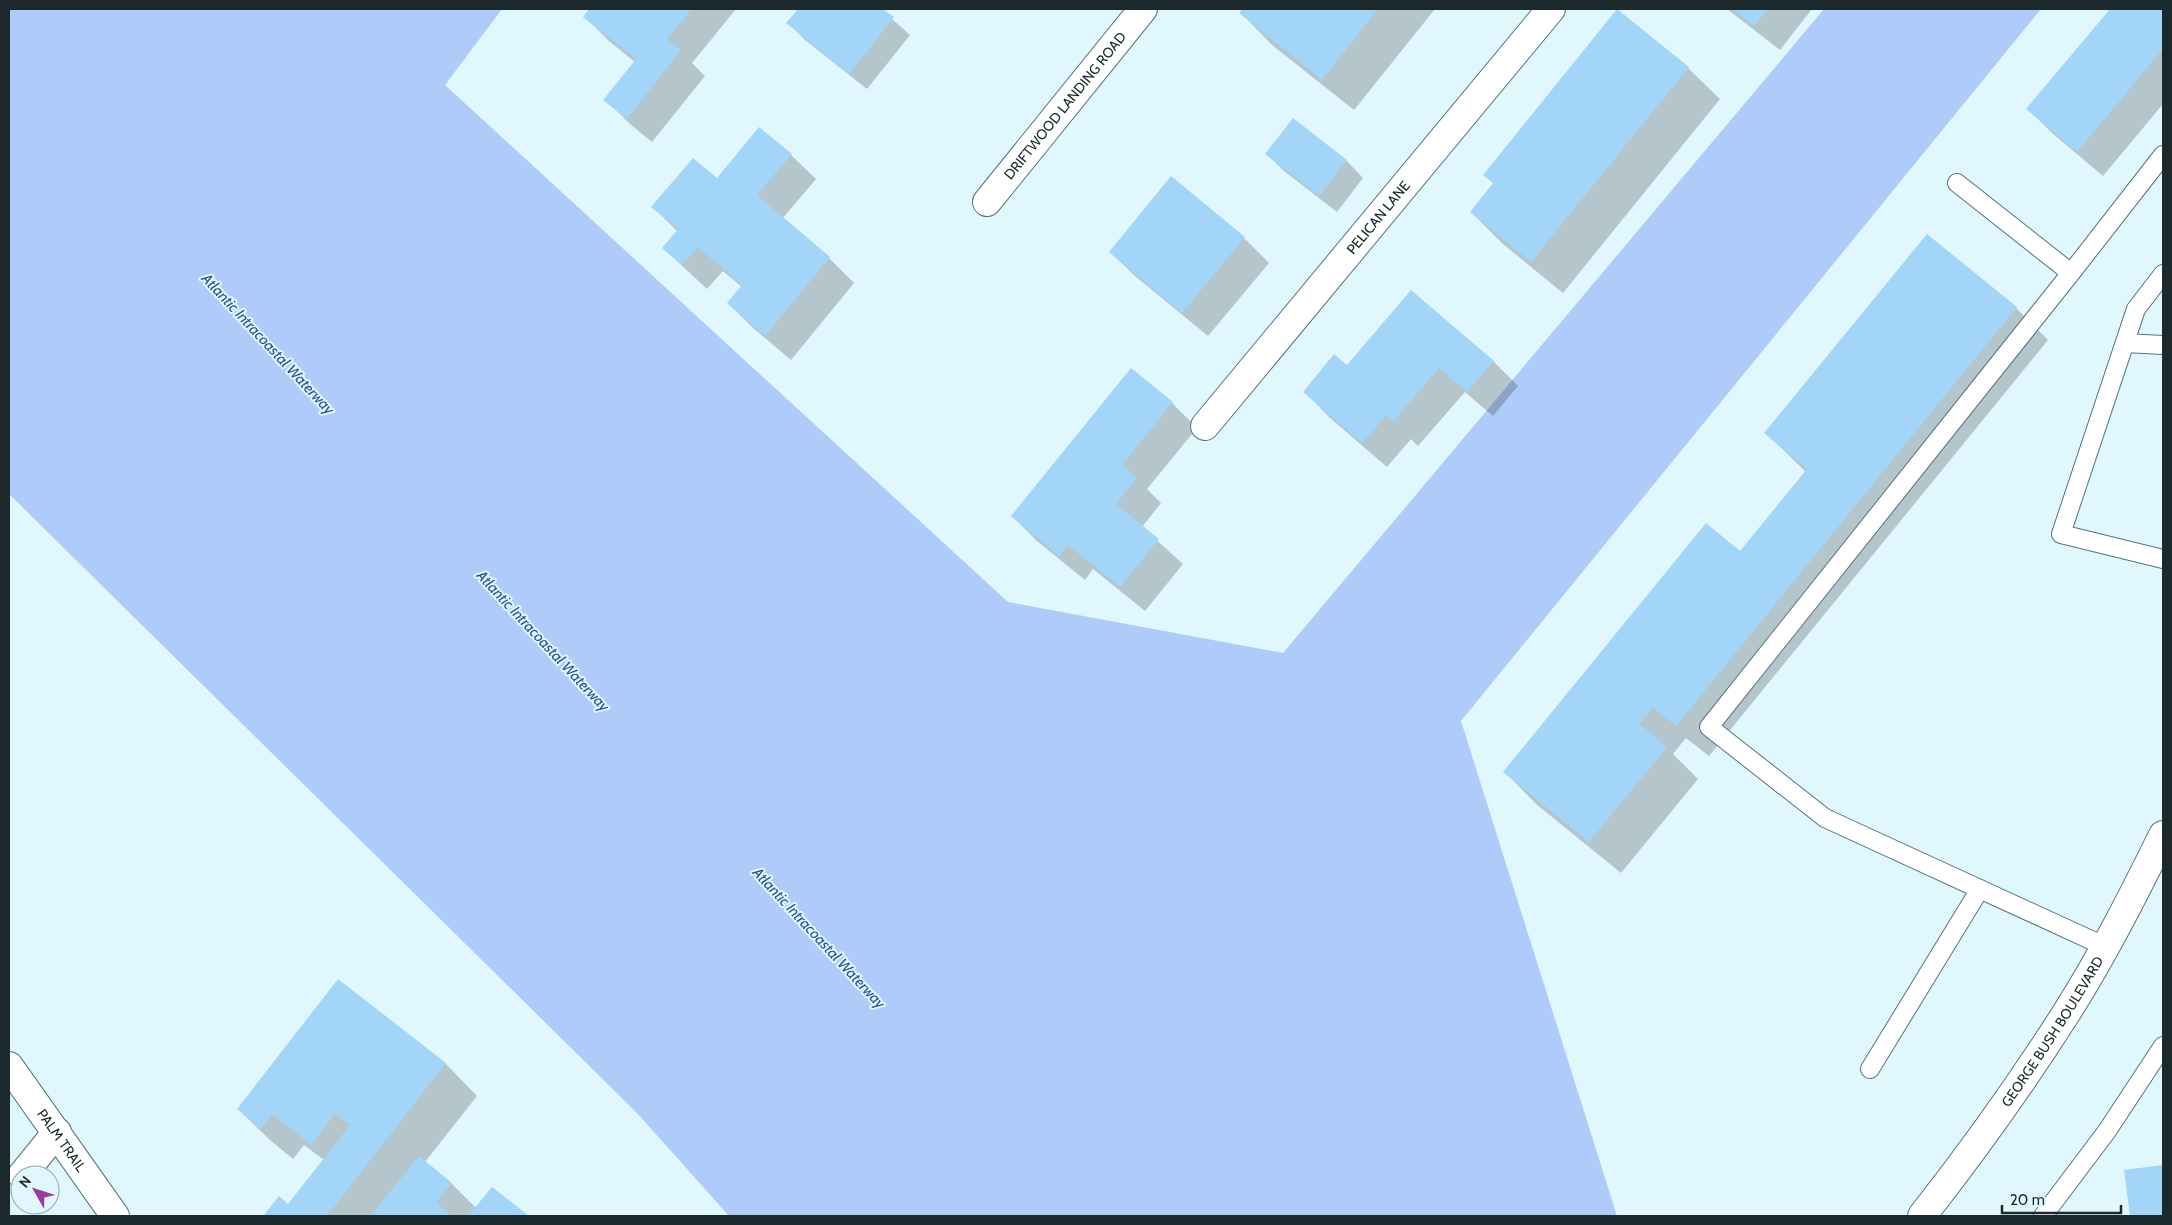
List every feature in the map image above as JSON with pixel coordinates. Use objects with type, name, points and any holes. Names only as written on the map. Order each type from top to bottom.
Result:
[{"type":"street","name":"DRIFTWOOD LANDING ROAD","points":[[987,202],[1143,9]]},
{"type":"street","name":"PELICAN LANE","points":[[1205,426],[1551,9]]},
{"type":"street","name":"GEORGE BUSH BOULEVARD","points":[[1922,1216],[1969,1156],[2066,1014],[2134,894],[2163,835]]},
{"type":"street","name":"PALM TRAIL","points":[[9,1066],[115,1216]]},
{"type":"street","points":[[30,1165],[57,1132]]},
{"type":"lane","points":[[2104,946],[1825,818],[1709,727],[2163,155]]},
{"type":"lane","points":[[1957,183],[2071,272]]},
{"type":"lane","points":[[2163,274],[2136,309],[2061,534],[2163,559]]},
{"type":"lane","points":[[2125,342],[2163,345]]},
{"type":"lane","points":[[1870,1069],[1980,889]]},
{"type":"lane","points":[[2043,1216],[2107,1131],[2163,1046]]},
{"type":"water","name":"Atlantic Intracoastal Waterway","points":[[9,9],[502,9],[445,85],[1008,602],[1283,653],[1824,9],[2041,9],[1461,721],[1617,1216],[729,1216],[637,1113],[9,494]]},
{"type":"building","points":[[589,9],[692,9],[667,39],[681,50],[627,119],[603,100],[636,59],[583,17]]},
{"type":"building","points":[[798,9],[883,9],[894,17],[849,74],[786,23]]},
{"type":"building","points":[[1243,9],[1378,9],[1322,80],[1239,13]]},
{"type":"building","points":[[1617,9],[1689,67],[1531,262],[1470,212],[1493,183],[1483,175]]},
{"type":"building","points":[[1732,9],[1768,9],[1754,26]]},
{"type":"building","points":[[2110,9],[2163,9],[2163,49],[2077,152],[2026,109]]},
{"type":"building","points":[[1293,118],[1347,160],[1319,196],[1265,154]]},
{"type":"building","points":[[759,127],[792,154],[757,195],[830,257],[765,336],[727,303],[742,285],[698,247],[682,265],[662,248],[678,229],[651,207],[693,158],[717,178]]},
{"type":"building","points":[[1171,176],[1245,237],[1182,313],[1109,252]]},
{"type":"building","points":[[1927,234],[2017,307],[1676,726],[1653,707],[1640,724],[1667,747],[1589,842],[1503,772],[1706,523],[1740,551],[1807,469],[1764,433]]},
{"type":"building","points":[[1411,290],[1494,361],[1467,392],[1439,368],[1393,422],[1386,416],[1362,443],[1303,392],[1334,354],[1347,365]]},
{"type":"building","points":[[1131,368],[1173,402],[1122,465],[1137,478],[1116,504],[1159,539],[1120,587],[1068,545],[1059,556],[1011,516]]},
{"type":"building","points":[[338,979],[446,1063],[327,1216],[263,1216],[279,1196],[288,1204],[350,1125],[335,1114],[311,1145],[272,1114],[261,1129],[237,1109]]},
{"type":"building","points":[[419,1156],[452,1183],[436,1203],[452,1216],[370,1216]]},
{"type":"building","points":[[2163,1165],[2163,1216],[2130,1216],[2124,1170]]},
{"type":"building","points":[[492,1187],[529,1216],[468,1216]]}]
